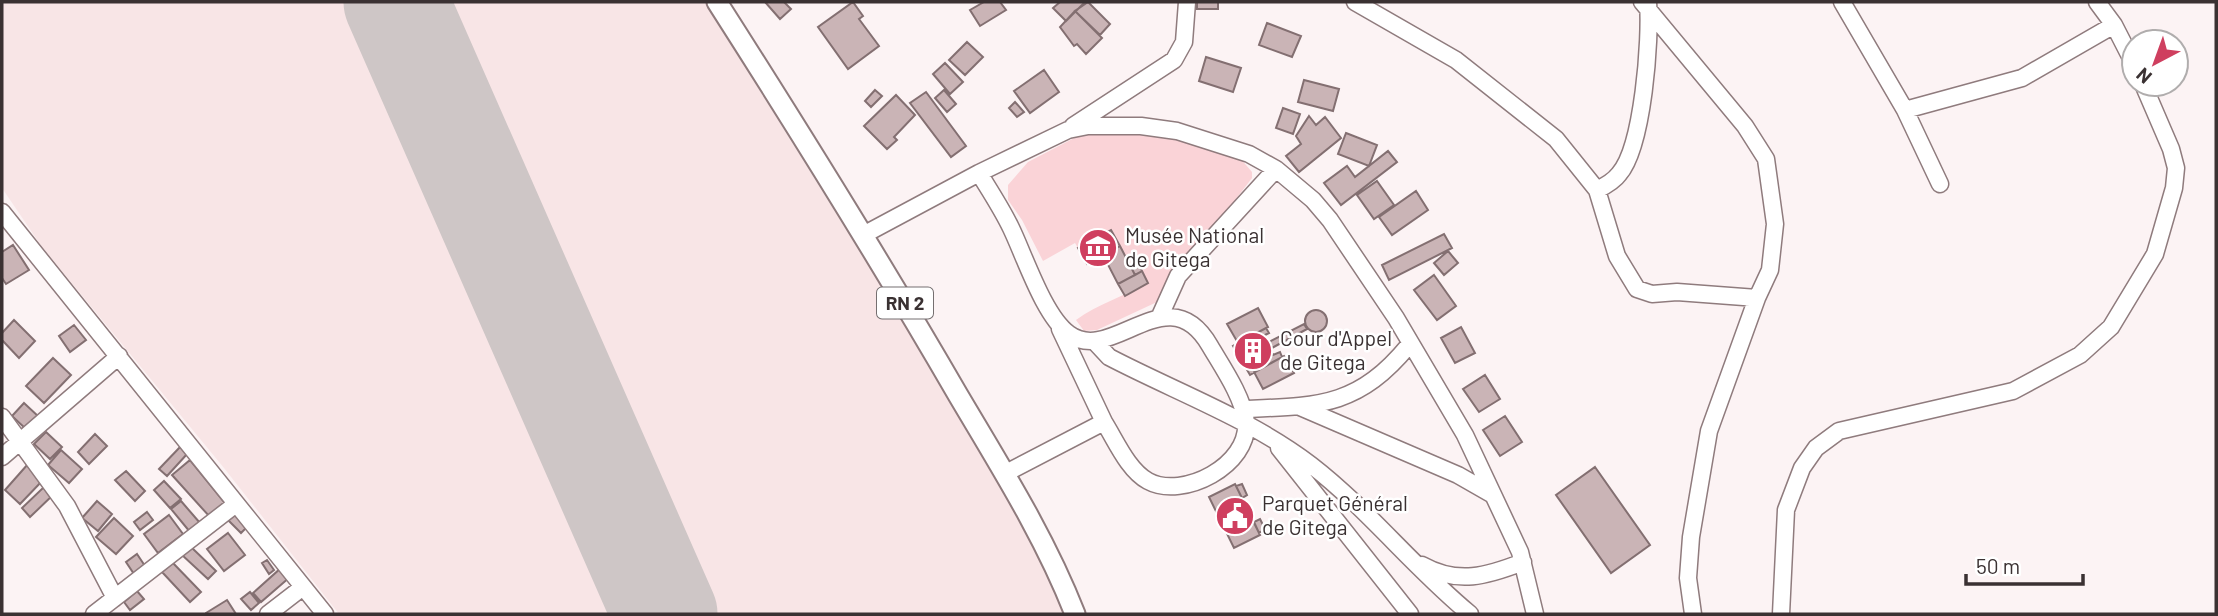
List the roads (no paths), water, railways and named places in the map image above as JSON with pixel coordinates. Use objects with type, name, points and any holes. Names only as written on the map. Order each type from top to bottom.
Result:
[{"type":"main road","name":"RN 2","points":[[717,2],[865,234],[1004,474],[1059,574],[1075,614]]},
{"type":"street","points":[[865,234],[979,173],[1068,130],[1174,60],[1184,42],[1187,2]]},
{"type":"street","points":[[1355,2],[1456,60],[1556,139],[1597,190],[1617,256],[1637,289],[1652,294],[1677,292],[1757,298]]},
{"type":"street","points":[[1842,2],[1905,110],[1940,184]]},
{"type":"street","points":[[2097,2],[2120,36]]},
{"type":"street","points":[[1597,190],[1612,181],[1625,166],[1639,124],[1646,3]]},
{"type":"street","points":[[1646,3],[1745,126],[1766,159],[1775,224],[1770,270],[1757,298],[1709,431],[1697,488],[1688,578],[1693,614]]},
{"type":"street","points":[[1905,110],[2022,78],[2114,24]]},
{"type":"street","points":[[1782,614],[1786,510],[1802,468],[1816,448],[1839,431],[2013,391],[2080,355],[2111,327],[2155,254],[2174,188],[2176,168],[2171,149],[2149,98]]},
{"type":"street","points":[[1068,130],[1104,124],[1177,131],[1249,155],[1276,169],[1304,191],[1329,220],[1396,318],[1409,345],[1465,436],[1523,562],[1535,614]]},
{"type":"street","points":[[1160,316],[1178,276],[1276,169]]},
{"type":"street","points":[[979,173],[1009,225],[1104,422],[1135,470],[1160,486],[1191,484],[1220,468],[1250,445],[1273,440]]},
{"type":"street","points":[[2,212],[325,614]]},
{"type":"street","points":[[1057,324],[1083,342],[1095,342],[1160,316],[1186,322],[1199,331],[1208,342],[1245,417],[1243,441],[1235,454]]},
{"type":"street","points":[[1095,342],[1109,357],[1245,417],[1273,440],[1313,466],[1470,614]]},
{"type":"street","points":[[1245,417],[1357,393],[1390,368],[1409,345]]},
{"type":"street","points":[[2,457],[119,356]]},
{"type":"street","points":[[1300,407],[1458,475],[1493,495]]},
{"type":"street","points":[[2,417],[79,526],[115,598]]},
{"type":"street","points":[[1004,474],[1104,422]]},
{"type":"street","points":[[1273,440],[1410,614]]},
{"type":"street","points":[[94,614],[236,504]]},
{"type":"street","points":[[1409,558],[1444,575],[1464,579],[1497,572],[1523,562]]},
{"type":"street","points":[[268,614],[303,587]]},
{"type":"place","name":"Musée National de Gitega","points":[[1098,248]]},
{"type":"place","name":"Cour d'Appel de Gitega","points":[[1253,351]]},
{"type":"place","name":"Parquet Général de Gitega","points":[[1235,516]]}]
